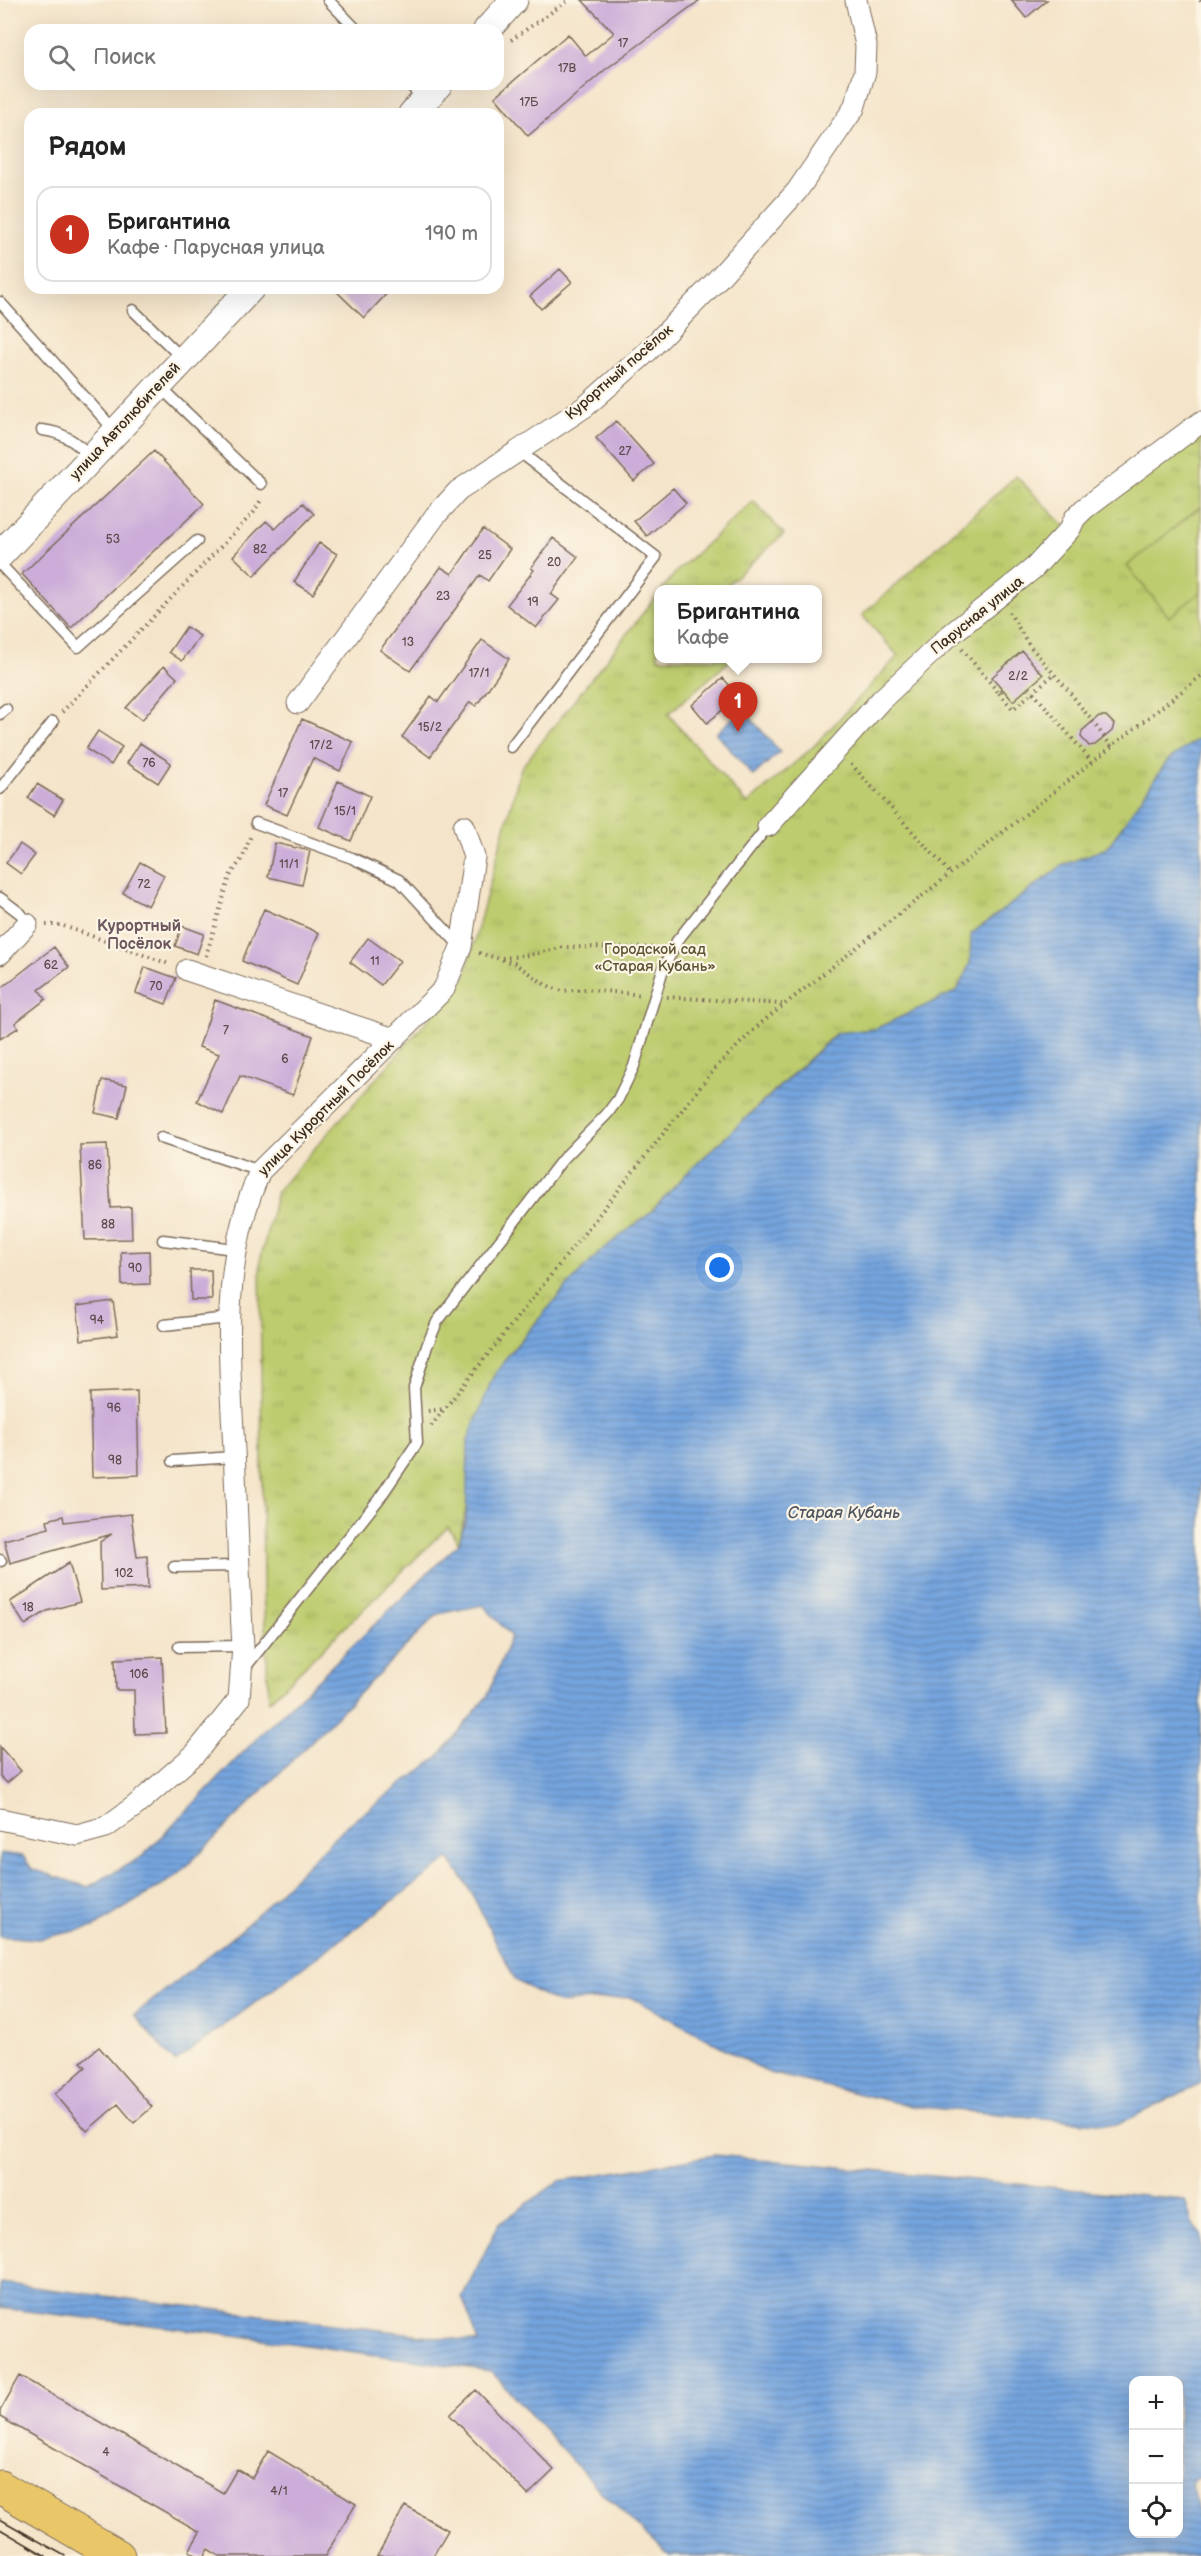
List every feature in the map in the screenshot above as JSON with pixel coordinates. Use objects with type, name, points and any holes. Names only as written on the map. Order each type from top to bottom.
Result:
[{"type":"main road","points":[[0,2487],[118,2556]]},
{"type":"street","points":[[502,24],[514,0]]},
{"type":"street","name":"Курортный посёлок","points":[[298,703],[436,515],[458,491],[520,452],[586,405],[648,351],[715,282],[797,191],[854,108],[862,81],[866,45],[856,0]]},
{"type":"street","name":"улица Автолюбителей","points":[[0,555],[245,294]]},
{"type":"street","name":"Парусная улица","points":[[768,826],[882,700],[950,635],[1000,596],[1052,550],[1084,509],[1201,422]]},
{"type":"street","name":"улица Курортный Посёлок","points":[[0,1819],[77,1835],[106,1827],[135,1806],[195,1754],[239,1699],[243,1646],[228,1318],[234,1249],[247,1201],[260,1171],[444,988],[461,947],[474,856],[465,826]]},
{"type":"street","points":[[0,954],[27,924]]},
{"type":"street","points":[[194,973],[394,1039]]},
{"type":"lane","points":[[328,0],[351,24]]},
{"type":"lane","points":[[0,302],[115,431]]},
{"type":"lane","points":[[133,310],[184,359]]},
{"type":"lane","points":[[158,386],[261,484]]},
{"type":"lane","points":[[42,430],[57,432],[79,445],[91,457]]},
{"type":"lane","points":[[511,747],[656,557],[520,452]]},
{"type":"lane","points":[[0,564],[78,647],[197,541]]},
{"type":"lane","points":[[0,789],[53,722]]},
{"type":"lane","points":[[256,823],[352,858],[399,880],[461,947]]},
{"type":"lane","points":[[242,1671],[379,1499],[417,1443],[416,1381],[437,1322],[562,1160],[607,1114],[618,1099],[634,1066],[663,969],[677,941],[768,826]]},
{"type":"lane","points":[[0,898],[21,914],[27,924]]},
{"type":"lane","points":[[161,1138],[260,1171]]},
{"type":"lane","points":[[164,1240],[234,1249]]},
{"type":"lane","points":[[164,1325],[228,1318]]},
{"type":"lane","points":[[173,1461],[234,1457]]},
{"type":"lane","points":[[174,1567],[238,1566]]},
{"type":"lane","points":[[179,1647],[243,1646]]},
{"type":"path","points":[[504,33],[569,0]]},
{"type":"path","points":[[53,722],[254,512],[264,494],[261,484]]},
{"type":"path","points":[[1000,596],[1029,645],[1112,747]]},
{"type":"path","points":[[950,635],[1001,691],[1013,709],[1053,675]]},
{"type":"path","points":[[417,1443],[717,1066],[783,1004],[1201,676]]},
{"type":"path","points":[[1029,687],[1092,762]]},
{"type":"path","points":[[837,749],[951,874]]},
{"type":"path","points":[[27,924],[61,925],[194,973],[230,876],[243,857],[256,823]]},
{"type":"path","points":[[496,958],[584,945],[674,949]]},
{"type":"path","points":[[461,947],[514,963],[546,986],[562,991],[586,989],[654,997],[783,1004]]},
{"type":"green space","name":"Городской сад «Старая Кубань»","points":[[1201,434],[1201,737],[1168,760],[1107,848],[1063,865],[971,934],[970,963],[957,991],[875,1029],[836,1033],[686,1174],[650,1213],[602,1250],[569,1284],[509,1354],[492,1379],[459,1543],[448,1527],[269,1701],[263,1589],[260,1261],[277,1191],[464,979],[521,768],[654,599],[654,663],[727,663],[668,714],[747,804],[812,748],[898,656],[862,615],[1016,476],[1068,529]]},
{"type":"green space","points":[[753,501],[784,534],[727,585],[665,585],[677,571]]},
{"type":"green space","points":[[1201,506],[1201,592],[1169,617],[1127,566]]},
{"type":"water","points":[[743,709],[780,752],[753,776],[716,733]]},
{"type":"water","name":"Старая Кубань","points":[[1201,737],[1201,2083],[1117,2125],[911,2106],[769,2073],[631,1997],[557,2003],[515,1980],[468,1886],[449,1859],[175,2062],[134,2015],[241,1930],[345,1827],[438,1757],[488,1695],[511,1636],[483,1605],[438,1614],[178,1875],[94,1927],[38,1939],[0,1936],[0,1853],[23,1856],[32,1869],[88,1887],[143,1856],[258,1737],[459,1543],[466,1518],[468,1440],[492,1379],[509,1354],[569,1284],[602,1250],[650,1213],[686,1174],[837,1033],[875,1029],[957,991],[970,963],[971,934],[1063,865],[1107,848],[1168,760]]},
{"type":"water","points":[[715,2155],[1185,2200],[1192,2223],[1201,2234],[1201,2476],[1191,2482],[1201,2530],[1201,2556],[669,2556],[603,2494],[491,2371],[219,2333],[0,2308],[0,2283],[479,2342],[462,2297],[499,2224],[559,2181]]},
{"type":"building","points":[[582,0],[700,0],[606,69],[528,136],[495,97],[568,34],[586,56],[614,33]]},
{"type":"building","points":[[1011,0],[1047,0],[1026,18]]},
{"type":"building","points":[[560,269],[572,282],[541,309],[530,296]]},
{"type":"building","points":[[339,294],[386,294],[364,318]]},
{"type":"building","points":[[616,421],[654,464],[634,481],[596,438]]},
{"type":"building","points":[[154,451],[204,504],[71,628],[22,574]]},
{"type":"building","points":[[673,488],[686,503],[647,536],[634,521]]},
{"type":"building","points":[[303,503],[314,514],[254,576],[233,556],[266,521],[275,529]]},
{"type":"building","points":[[483,529],[510,549],[488,581],[480,575],[410,671],[380,650],[441,567],[452,574]]},
{"type":"building","points":[[553,538],[578,557],[551,594],[559,600],[536,628],[507,605],[534,570],[531,568]]},
{"type":"building","points":[[319,543],[337,554],[313,594],[294,582]]},
{"type":"building","points":[[186,627],[200,636],[182,661],[169,652]]},
{"type":"building","points":[[482,640],[509,659],[476,706],[470,702],[430,757],[402,737],[431,696],[438,702]]},
{"type":"building","points":[[1022,651],[1043,675],[1013,701],[992,677]]},
{"type":"building","points":[[164,666],[177,678],[142,720],[126,708]]},
{"type":"building","points":[[723,678],[739,696],[707,723],[692,705]]},
{"type":"building","points":[[1099,716],[1106,716],[1114,724],[1112,731],[1095,745],[1089,746],[1081,737],[1082,731]]},
{"type":"building","points":[[302,719],[353,742],[340,771],[313,758],[287,815],[264,805]]},
{"type":"building","points":[[98,731],[122,747],[111,765],[86,749]]},
{"type":"building","points":[[140,743],[171,763],[158,783],[127,763]]},
{"type":"building","points":[[338,781],[370,796],[351,841],[319,827]]},
{"type":"building","points":[[37,784],[63,800],[54,815],[28,798]]},
{"type":"building","points":[[275,843],[310,851],[302,885],[268,877]]},
{"type":"building","points":[[20,844],[35,855],[21,874],[6,863]]},
{"type":"building","points":[[140,862],[164,875],[148,906],[123,893]]},
{"type":"building","points":[[264,909],[319,933],[297,985],[242,961]]},
{"type":"building","points":[[182,926],[204,934],[197,954],[175,946]]},
{"type":"building","points":[[368,938],[400,961],[381,985],[350,962]]},
{"type":"building","points":[[54,947],[69,967],[39,990],[46,999],[15,1023],[18,1028],[0,1039],[0,989]]},
{"type":"building","points":[[145,967],[176,978],[166,1004],[136,993]]},
{"type":"building","points":[[215,1000],[313,1036],[293,1095],[240,1076],[223,1114],[197,1101],[219,1054],[199,1047]]},
{"type":"building","points":[[102,1080],[127,1085],[119,1118],[95,1113]]},
{"type":"building","points":[[107,1144],[111,1208],[131,1207],[132,1239],[85,1240],[80,1145]]},
{"type":"building","points":[[149,1251],[150,1284],[122,1285],[121,1252]]},
{"type":"building","points":[[190,1270],[211,1270],[212,1300],[191,1300]]},
{"type":"building","points":[[113,1301],[118,1335],[81,1340],[77,1306]]},
{"type":"building","points":[[137,1391],[139,1475],[92,1477],[90,1393]]},
{"type":"building","points":[[131,1514],[137,1557],[147,1556],[148,1588],[101,1590],[100,1542],[112,1534],[10,1563],[4,1540],[49,1528],[47,1520],[63,1516],[64,1522]]},
{"type":"building","points":[[69,1563],[80,1602],[47,1611],[25,1625],[10,1602]]},
{"type":"building","points":[[162,1657],[166,1733],[135,1734],[134,1690],[116,1690],[115,1659]]},
{"type":"building","points":[[0,1747],[21,1771],[7,1783],[0,1776]]},
{"type":"building","points":[[99,2047],[152,2107],[134,2123],[118,2104],[87,2131],[55,2094],[86,2067],[81,2062]]},
{"type":"building","points":[[20,2376],[223,2493],[237,2469],[252,2478],[268,2451],[356,2504],[325,2556],[219,2556],[208,2549],[204,2556],[197,2556],[189,2551],[200,2532],[0,2417],[0,2411]]},
{"type":"building","points":[[476,2390],[554,2470],[528,2495],[450,2415]]},
{"type":"building","points":[[405,2506],[448,2530],[433,2556],[377,2556]]},
{"type":"tram line","points":[[0,2519],[65,2556]]},
{"type":"tram line","points":[[0,2529],[46,2556]]},
{"type":"place","name":"Бригантина","points":[[738,732]]},
{"type":"district","name":"Курортный Посёлок","points":[[139,934]]}]
